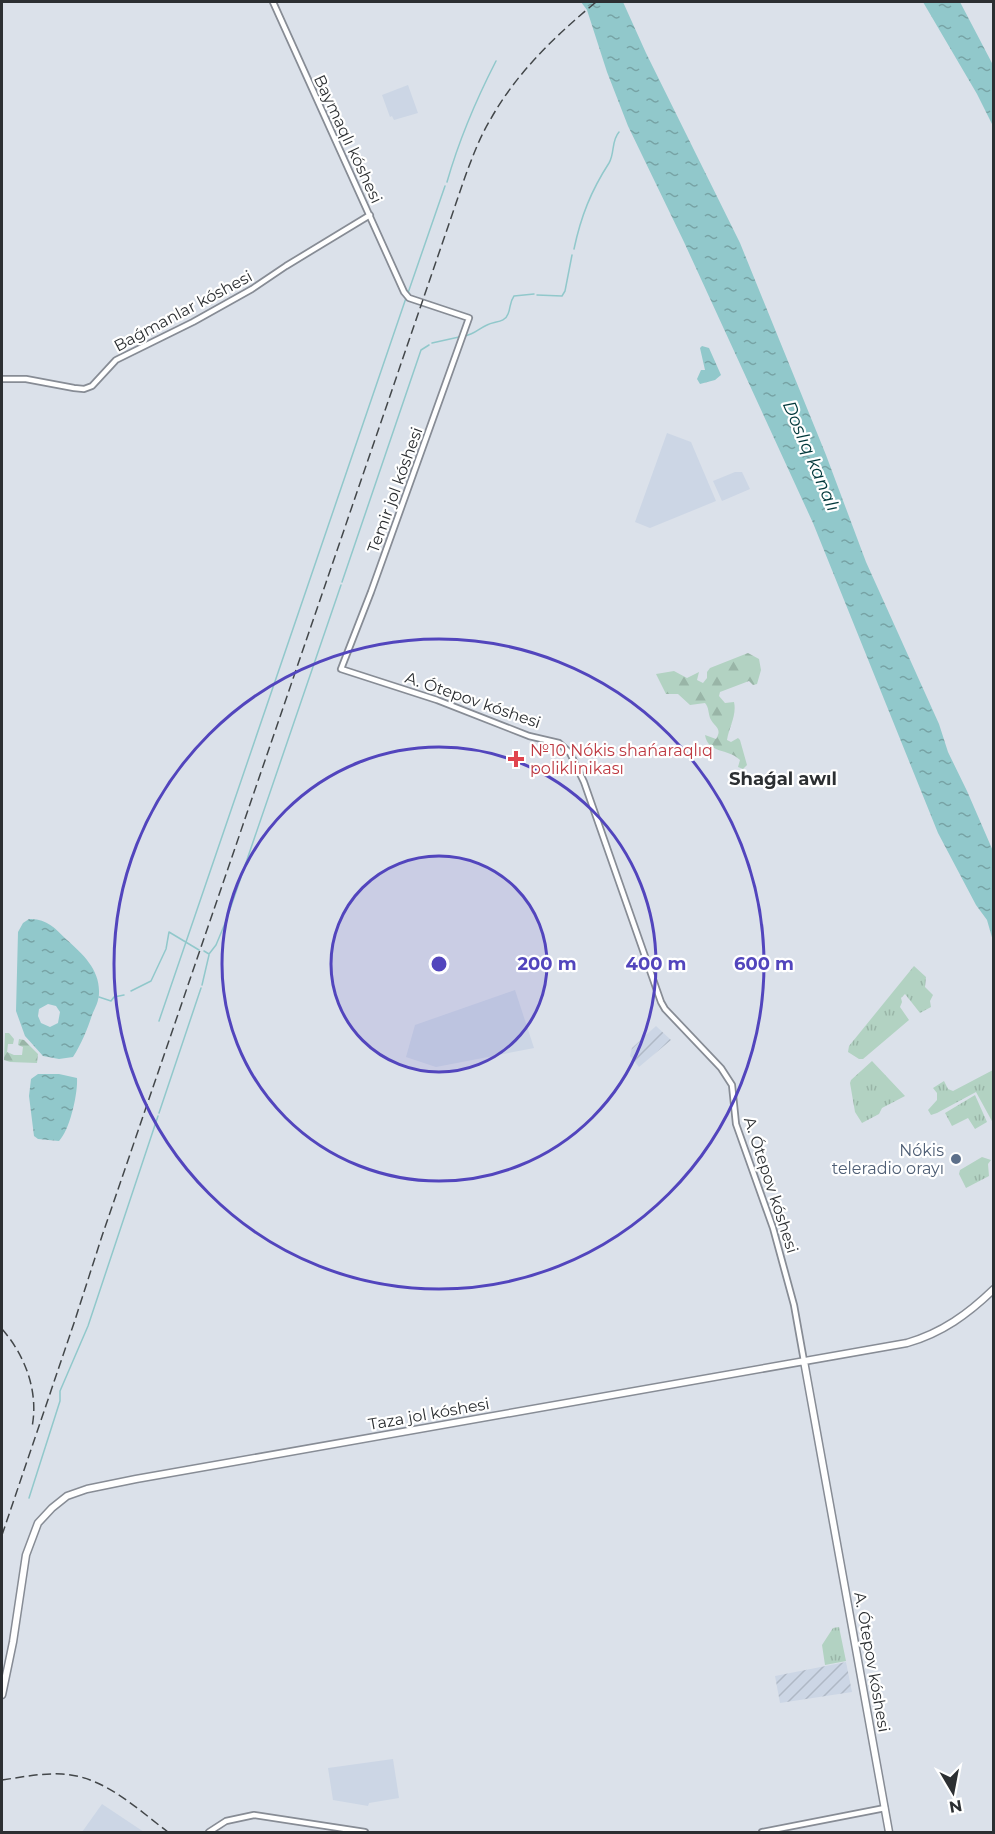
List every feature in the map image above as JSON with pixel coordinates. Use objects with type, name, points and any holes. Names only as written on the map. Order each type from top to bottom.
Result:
[{"type":"main road","name":"Taza jol kóshesi","points":[[2,1695],[13,1642],[26,1555],[38,1523],[67,1496],[87,1488],[136,1479],[863,1352],[919,1339],[942,1330],[959,1319],[993,1289]]},
{"type":"main road","name":"A. Ótepov kóshesi","points":[[804,1361],[889,1833]]},
{"type":"street","name":"Baymaqlı kóshesi","points":[[273,2],[402,288],[409,298],[469,318]]},
{"type":"street","name":"Baǵmanlar kóshesi","points":[[2,379],[26,379],[84,389],[92,386],[116,360],[193,322],[252,289],[370,215]]},
{"type":"street","name":"Temir jol kóshesi","points":[[341,669],[469,318]]},
{"type":"street","name":"A. Ótepov kóshesi","points":[[341,669],[437,700],[529,736],[559,743],[570,753],[584,782],[661,1002],[721,1068],[732,1085],[736,1124],[773,1228],[794,1305],[804,1361]]},
{"type":"street","points":[[762,1833],[885,1808]]},
{"type":"street","points":[[209,1833],[226,1821],[254,1815],[365,1833]]},
{"type":"shaded area","points":[[408,85],[418,113],[394,120],[392,116],[390,117],[382,95]]},
{"type":"shaded area","points":[[667,433],[691,442],[716,501],[650,528],[635,522]]},
{"type":"shaded area","points":[[735,472],[742,472],[750,489],[722,501],[713,481]]},
{"type":"shaded area","points":[[515,990],[534,1048],[436,1067],[406,1057],[415,1025]]},
{"type":"shaded area","points":[[656,1026],[671,1040],[639,1067],[630,1056],[632,1048]]},
{"type":"shaded area","points":[[846,1662],[852,1692],[780,1703],[775,1676]]},
{"type":"shaded area","points":[[393,1759],[399,1798],[369,1803],[368,1806],[333,1800],[328,1768]]},
{"type":"shaded area","points":[[102,1804],[144,1832],[82,1832]]},
{"type":"green space","points":[[748,653],[759,659],[761,670],[757,684],[753,685],[749,681],[720,692],[719,696],[725,703],[734,702],[734,716],[727,740],[731,742],[738,738],[740,740],[747,765],[743,769],[738,767],[740,760],[735,756],[714,748],[707,741],[705,735],[716,739],[719,732],[710,718],[705,703],[690,705],[678,694],[666,694],[656,674],[674,671],[687,678],[699,672],[697,680],[703,683],[710,668]]},
{"type":"green space","points":[[914,966],[926,977],[925,987],[933,995],[930,1001],[931,1007],[920,1013],[905,994],[901,998],[900,1007],[909,1020],[863,1059],[848,1052],[849,1046]]},
{"type":"green space","points":[[5,1033],[9,1033],[14,1039],[13,1044],[8,1044],[7,1052],[22,1055],[23,1047],[18,1045],[19,1039],[24,1040],[38,1054],[37,1063],[4,1060]]},
{"type":"green space","points":[[872,1061],[905,1096],[882,1108],[879,1114],[862,1123],[855,1112],[850,1083]]},
{"type":"green space","points":[[993,1070],[993,1123],[976,1092],[931,1115],[928,1110],[937,1100],[937,1093],[933,1088],[944,1081],[948,1089],[953,1091]]},
{"type":"green space","points":[[975,1095],[987,1122],[975,1129],[968,1118],[952,1126],[945,1113]]},
{"type":"green space","points":[[982,1157],[991,1160],[988,1164],[989,1176],[966,1188],[959,1174],[960,1170]]},
{"type":"green space","points":[[839,1627],[846,1661],[825,1665],[822,1645],[833,1628]]},
{"type":"water","name":"Doslıq kanalı","points":[[581,2],[623,2],[740,243],[826,455],[866,562],[993,851],[993,941],[987,920],[976,905],[938,833],[813,523],[628,126],[607,72],[587,10]]},
{"type":"water","points":[[923,2],[960,2],[993,65],[993,126],[977,94]]},
{"type":"water","points":[[702,346],[709,348],[721,375],[715,380],[700,384],[697,379],[701,370],[705,370],[700,348]]},
{"type":"water","points":[[29,919],[35,919],[50,925],[84,957],[97,977],[98,1002],[73,1057],[59,1059],[43,1056],[25,1036],[16,1011],[18,932],[23,923]],"holes":[[[48,1004],[56,1006],[60,1012],[58,1023],[50,1027],[41,1023],[38,1016],[39,1009]]]},
{"type":"water","points":[[38,1074],[59,1074],[77,1078],[76,1093],[67,1129],[59,1141],[38,1139],[34,1136],[29,1096],[31,1079]]},
{"type":"waterway","points":[[447,182],[468,120],[496,61]]},
{"type":"waterway","points":[[574,249],[587,204],[611,159],[615,139],[619,132]]},
{"type":"waterway","points":[[408,293],[445,186]]},
{"type":"waterway","points":[[537,295],[562,296],[572,255]]},
{"type":"waterway","points":[[465,336],[507,317],[514,296],[534,294]]},
{"type":"waterway","points":[[159,1021],[406,298]]},
{"type":"waterway","points":[[432,343],[459,337]]},
{"type":"waterway","points":[[342,582],[421,350],[429,345]]},
{"type":"waterway","points":[[204,951],[209,954],[216,945],[226,921],[341,585]]},
{"type":"waterway","points":[[131,991],[151,981],[166,949],[169,932],[199,950]]},
{"type":"waterway","points":[[202,985],[209,955]]},
{"type":"waterway","points":[[159,1113],[201,988]]},
{"type":"waterway","points":[[99,997],[111,1001],[114,997],[124,995]]},
{"type":"waterway","points":[[29,1498],[60,1401],[60,1391],[88,1326],[158,1116]]},
{"type":"railway","points":[[2,1535],[102,1236],[470,163],[485,128],[511,88],[551,42],[596,2]]},
{"type":"railway","points":[[2,1329],[17,1350],[32,1387],[34,1401],[32,1427]]},
{"type":"railway","points":[[2,1780],[54,1774],[77,1776],[106,1787],[168,1832]]},
{"type":"place","name":"№10 Nókis shańaraqlıq poliklinikası","points":[[516,759]]},
{"type":"place","name":"Nókis teleradio orayı","points":[[956,1159]]},
{"type":"district","name":"Shaǵal awıl","points":[[783,779]]}]
